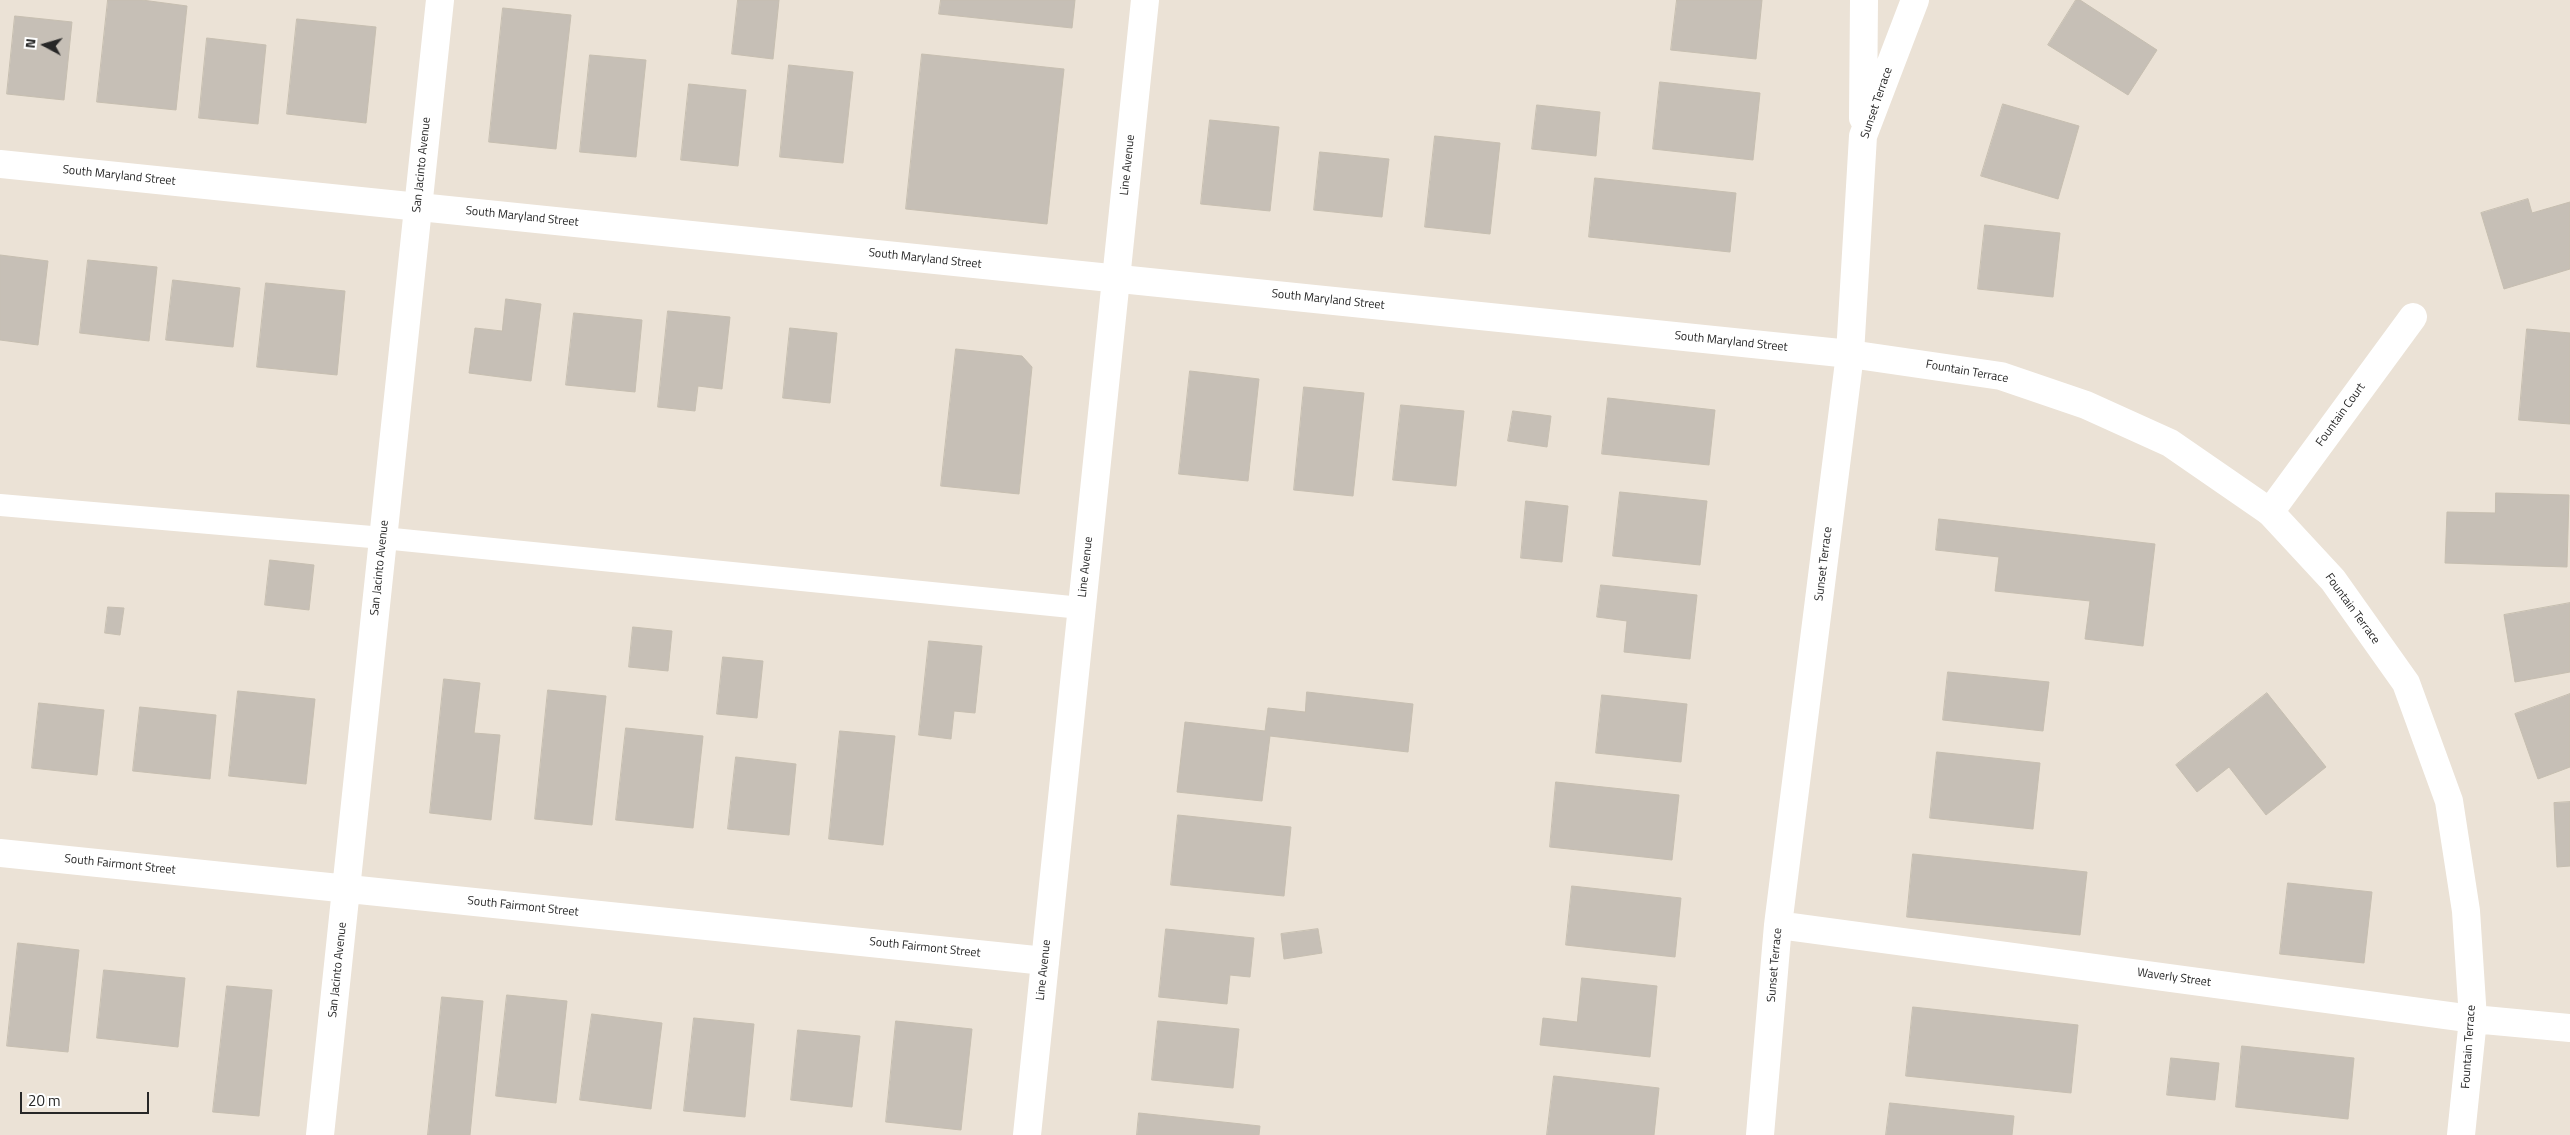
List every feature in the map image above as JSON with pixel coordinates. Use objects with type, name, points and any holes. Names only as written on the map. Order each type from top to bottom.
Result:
[{"type":"street","name":"San Jacinto Avenue","points":[[320,1135],[440,0]]},
{"type":"street","name":"Line Avenue","points":[[1027,1135],[1145,0]]},
{"type":"street","points":[[1863,136],[1864,0]]},
{"type":"street","name":"Sunset Terrace","points":[[1760,1135],[1778,926],[1850,354],[1863,136],[1915,0]]},
{"type":"street","name":"South Maryland Street","points":[[0,164],[1850,354]]},
{"type":"street","name":"Fountain Court","points":[[2270,512],[2413,317]]},
{"type":"street","name":"Fountain Terrace","points":[[1850,354],[2001,376],[2086,404],[2170,443],[2270,512],[2333,580],[2406,683],[2449,801],[2466,911],[2473,1018],[2461,1135]]},
{"type":"street","name":"South Fairmont Street","points":[[0,853],[1045,961]]},
{"type":"street","name":"Waverly Street","points":[[1778,926],[2473,1018],[2570,1028]]},
{"type":"lane","points":[[0,505],[383,538],[1082,608]]},
{"type":"building","points":[[108,0],[142,0],[187,6],[176,110],[97,102]]},
{"type":"building","points":[[738,0],[779,0],[773,59],[732,54]]},
{"type":"building","points":[[941,0],[1075,0],[1072,28],[939,14]]},
{"type":"building","points":[[1677,0],[1762,0],[1756,59],[1671,50]]},
{"type":"building","points":[[2076,0],[2080,0],[2157,50],[2128,95],[2048,45]]},
{"type":"building","points":[[503,8],[571,15],[556,149],[489,142]]},
{"type":"building","points":[[15,16],[72,22],[64,100],[7,94]]},
{"type":"building","points":[[297,19],[376,27],[366,123],[287,114]]},
{"type":"building","points":[[207,38],[266,45],[258,124],[199,118]]},
{"type":"building","points":[[922,54],[1064,69],[1047,224],[906,209]]},
{"type":"building","points":[[590,55],[646,60],[636,157],[580,152]]},
{"type":"building","points":[[789,65],[853,72],[843,163],[780,157]]},
{"type":"building","points":[[1660,82],[1760,93],[1753,160],[1653,149]]},
{"type":"building","points":[[689,84],[746,90],[738,166],[681,160]]},
{"type":"building","points":[[2003,104],[2079,126],[2058,199],[1981,176]]},
{"type":"building","points":[[1537,105],[1600,112],[1596,156],[1532,149]]},
{"type":"building","points":[[1210,120],[1279,127],[1270,211],[1201,204]]},
{"type":"building","points":[[1435,136],[1500,143],[1490,234],[1425,227]]},
{"type":"building","points":[[1320,152],[1389,159],[1382,217],[1314,210]]},
{"type":"building","points":[[1595,178],[1736,193],[1730,252],[1589,237]]},
{"type":"building","points":[[2528,199],[2532,213],[2570,202],[2570,269],[2504,289],[2481,213]]},
{"type":"building","points":[[1985,225],[2060,233],[2053,297],[1978,289]]},
{"type":"building","points":[[0,255],[48,261],[38,345],[0,340]]},
{"type":"building","points":[[88,260],[157,267],[149,341],[80,333]]},
{"type":"building","points":[[173,280],[240,288],[233,347],[166,340]]},
{"type":"building","points":[[266,283],[345,291],[337,375],[257,367]]},
{"type":"building","points":[[506,299],[541,304],[531,381],[469,373],[475,328],[502,331]]},
{"type":"building","points":[[668,311],[730,317],[722,389],[698,386],[695,411],[658,407]]},
{"type":"building","points":[[574,313],[642,320],[635,392],[566,385]]},
{"type":"building","points":[[790,328],[837,333],[830,403],[783,398]]},
{"type":"building","points":[[2527,329],[2570,333],[2570,424],[2519,420]]},
{"type":"building","points":[[956,349],[1022,356],[1032,367],[1019,494],[941,486]]},
{"type":"building","points":[[1190,371],[1259,379],[1248,481],[1179,474]]},
{"type":"building","points":[[1304,387],[1364,393],[1353,496],[1294,490]]},
{"type":"building","points":[[1608,398],[1715,410],[1709,465],[1602,454]]},
{"type":"building","points":[[1401,405],[1464,411],[1456,486],[1393,480]]},
{"type":"building","points":[[1513,411],[1551,416],[1547,447],[1508,441]]},
{"type":"building","points":[[1620,492],[1707,501],[1700,565],[1613,556]]},
{"type":"building","points":[[2496,493],[2569,495],[2567,567],[2445,563],[2447,512],[2495,513]]},
{"type":"building","points":[[1526,501],[1568,506],[1562,562],[1521,558]]},
{"type":"building","points":[[1939,519],[2155,544],[2143,646],[2085,639],[2090,601],[1995,591],[1999,557],[1936,550]]},
{"type":"building","points":[[270,560],[314,565],[309,610],[265,605]]},
{"type":"building","points":[[1601,585],[1697,595],[1690,659],[1624,652],[1627,621],[1597,617]]},
{"type":"building","points":[[2570,603],[2570,672],[2515,682],[2504,615]]},
{"type":"building","points":[[108,607],[124,608],[120,635],[105,633]]},
{"type":"building","points":[[633,627],[672,631],[668,671],[629,667]]},
{"type":"building","points":[[929,641],[982,646],[975,713],[954,711],[951,739],[919,735]]},
{"type":"building","points":[[723,657],[763,661],[757,718],[717,714]]},
{"type":"building","points":[[1948,672],[2049,682],[2043,731],[1943,720]]},
{"type":"building","points":[[444,679],[480,683],[474,733],[500,735],[491,820],[430,813]]},
{"type":"building","points":[[548,690],[606,696],[592,825],[535,819]]},
{"type":"building","points":[[238,691],[315,699],[306,784],[229,776]]},
{"type":"building","points":[[1307,692],[1413,704],[1408,752],[1270,736],[1262,801],[1177,792],[1185,722],[1265,731],[1268,708],[1305,712]]},
{"type":"building","points":[[2267,693],[2326,767],[2266,815],[2229,767],[2197,792],[2176,765]]},
{"type":"building","points":[[2570,694],[2570,767],[2538,779],[2515,714]]},
{"type":"building","points":[[1602,695],[1687,704],[1681,762],[1596,753]]},
{"type":"building","points":[[39,703],[104,710],[97,775],[32,768]]},
{"type":"building","points":[[140,707],[216,715],[210,779],[133,771]]},
{"type":"building","points":[[626,728],[703,736],[693,828],[616,820]]},
{"type":"building","points":[[840,731],[895,736],[883,845],[829,839]]},
{"type":"building","points":[[1937,752],[2040,763],[2033,829],[1930,818]]},
{"type":"building","points":[[736,757],[796,764],[789,835],[728,829]]},
{"type":"building","points":[[1556,782],[1679,795],[1672,860],[1550,847]]},
{"type":"building","points":[[2570,802],[2570,866],[2557,867],[2554,803]]},
{"type":"building","points":[[1178,815],[1291,827],[1284,896],[1171,885]]},
{"type":"building","points":[[1913,854],[2087,872],[2080,935],[1907,917]]},
{"type":"building","points":[[2288,883],[2372,892],[2364,963],[2280,954]]},
{"type":"building","points":[[1572,886],[1681,898],[1675,957],[1566,945]]},
{"type":"building","points":[[1166,929],[1254,938],[1250,977],[1230,975],[1227,1004],[1159,997]]},
{"type":"building","points":[[1318,929],[1322,953],[1284,959],[1281,934]]},
{"type":"building","points":[[18,943],[79,950],[68,1052],[7,1046]]},
{"type":"building","points":[[104,970],[185,978],[178,1047],[97,1038]]},
{"type":"building","points":[[1582,978],[1657,986],[1650,1057],[1540,1045],[1543,1018],[1577,1022]]},
{"type":"building","points":[[227,986],[272,990],[259,1116],[213,1112]]},
{"type":"building","points":[[507,995],[567,1001],[556,1103],[496,1096]]},
{"type":"building","points":[[442,997],[483,1001],[470,1135],[428,1135]]},
{"type":"building","points":[[1913,1007],[2078,1025],[2071,1093],[1906,1076]]},
{"type":"building","points":[[592,1014],[662,1023],[651,1109],[580,1100]]},
{"type":"building","points":[[694,1018],[754,1024],[745,1117],[684,1111]]},
{"type":"building","points":[[896,1021],[972,1029],[961,1130],[886,1122]]},
{"type":"building","points":[[1158,1021],[1239,1029],[1233,1088],[1152,1080]]},
{"type":"building","points":[[798,1030],[860,1036],[852,1107],[791,1100]]},
{"type":"building","points":[[2242,1046],[2354,1058],[2348,1119],[2236,1107]]},
{"type":"building","points":[[2171,1058],[2219,1063],[2215,1100],[2167,1095]]},
{"type":"building","points":[[1554,1076],[1659,1088],[1654,1135],[1547,1135]]},
{"type":"building","points":[[1890,1103],[2014,1116],[2012,1135],[1886,1135]]},
{"type":"building","points":[[1139,1113],[1260,1126],[1259,1135],[1137,1135]]}]
